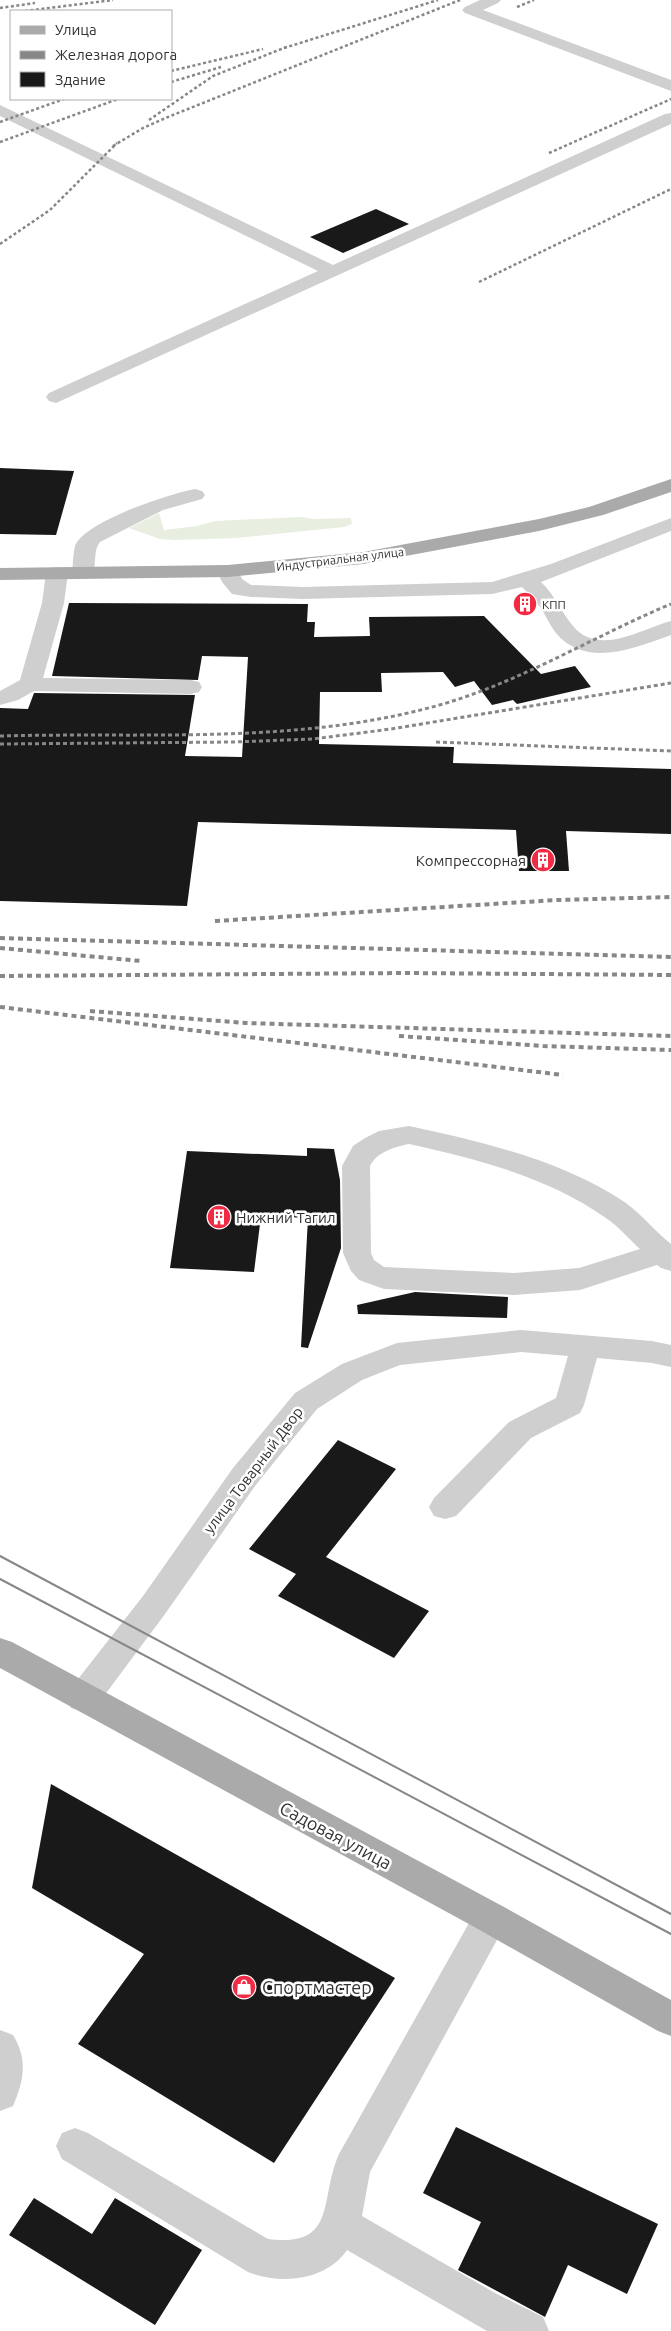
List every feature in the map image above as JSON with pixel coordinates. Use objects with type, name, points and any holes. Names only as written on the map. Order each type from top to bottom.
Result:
[{"type":"main road","name":"Индустриальная улица","points":[[0,574],[228,571],[302,566],[362,558],[488,536],[596,511],[671,485]]},
{"type":"main road","name":"Садовая улица","points":[[0,1652],[491,1918],[671,2019]]},
{"type":"street","points":[[493,0],[470,10],[671,86]]},
{"type":"street","points":[[0,110],[331,271]]},
{"type":"street","points":[[56,397],[671,118]]},
{"type":"street","points":[[83,574],[86,546],[101,524],[154,508],[181,497],[195,495]]},
{"type":"street","points":[[228,571],[232,582],[240,588],[270,592],[471,590],[526,580],[559,569],[671,524]]},
{"type":"street","points":[[30,684],[52,603],[57,573]]},
{"type":"street","points":[[526,580],[541,593],[564,629],[583,644],[592,648],[610,647],[671,628]]},
{"type":"street","points":[[0,698],[10,695],[30,684],[191,687]]},
{"type":"street","points":[[409,1135],[478,1150],[568,1182],[617,1211],[667,1256],[580,1279],[514,1284],[384,1278],[365,1271],[360,1264],[357,1253],[356,1166],[363,1153],[375,1145],[389,1138],[409,1135]]},
{"type":"street","name":"улица Товарный Двор","points":[[83,1698],[154,1605],[244,1477],[306,1400],[352,1372],[397,1354],[521,1341],[652,1352],[671,1356]]},
{"type":"street","points":[[445,1507],[520,1430],[569,1405],[584,1347]]},
{"type":"street","points":[[75,2146],[262,2258],[277,2261],[297,2258],[323,2250],[342,2225],[352,2167],[491,1918]]},
{"type":"street","points":[[0,2047],[4,2052],[5,2076],[0,2094]]},
{"type":"street","points":[[342,2225],[481,2307],[529,2331]]},
{"type":"green space","points":[[159,513],[164,530],[197,526],[215,521],[301,517],[314,519],[351,518],[352,524],[344,527],[236,538],[174,540],[160,539],[129,528]]},
{"type":"building","points":[[376,209],[409,224],[343,253],[310,237]]},
{"type":"building","points":[[0,468],[74,471],[56,535],[0,534]]},
{"type":"building","points":[[69,603],[308,604],[307,622],[315,622],[314,637],[370,636],[369,617],[484,616],[541,674],[575,666],[591,687],[517,704],[513,700],[492,705],[474,681],[455,687],[443,672],[381,673],[382,692],[320,692],[319,744],[454,747],[453,763],[671,769],[671,834],[566,831],[569,871],[519,871],[516,830],[198,822],[187,906],[0,901],[0,708],[28,709],[34,693],[195,695],[185,756],[242,757],[248,657],[202,656],[198,680],[52,676]]},
{"type":"building","points":[[307,1148],[334,1149],[340,1180],[341,1248],[308,1348],[301,1347],[308,1218],[261,1216],[254,1272],[170,1268],[187,1151],[307,1156]]},
{"type":"building","points":[[415,1292],[508,1297],[507,1318],[358,1314],[357,1305]]},
{"type":"building","points":[[338,1440],[396,1469],[326,1557],[429,1611],[394,1658],[278,1596],[296,1574],[249,1549]]},
{"type":"building","points":[[51,1784],[395,1978],[274,2163],[78,2044],[144,1954],[32,1888]]},
{"type":"building","points":[[456,2127],[658,2224],[627,2294],[568,2265],[545,2317],[458,2270],[481,2222],[423,2193]]},
{"type":"building","points":[[34,2198],[92,2234],[115,2198],[202,2250],[155,2325],[9,2235]]},
{"type":"tram line","points":[[0,1556],[671,1914]]},
{"type":"tram line","points":[[0,1579],[671,1934]]},
{"type":"railway","points":[[33,10],[113,0]]},
{"type":"railway","points":[[284,48],[438,0]]},
{"type":"railway","points":[[116,144],[143,128],[168,117],[460,0]]},
{"type":"railway","points":[[517,7],[534,0]]},
{"type":"railway","points":[[0,8],[35,3]]},
{"type":"railway","points":[[149,120],[213,76],[289,46]]},
{"type":"railway","points":[[172,71],[263,49]]},
{"type":"railway","points":[[172,82],[221,67]]},
{"type":"railway","points":[[549,153],[671,99]]},
{"type":"railway","points":[[0,122],[61,100]]},
{"type":"railway","points":[[0,142],[115,100]]},
{"type":"railway","points":[[0,244],[50,210],[116,144]]},
{"type":"railway","points":[[479,282],[671,189]]},
{"type":"railway","points":[[0,736],[274,732],[328,727],[382,718],[436,706],[497,685],[671,604]]},
{"type":"railway","points":[[0,744],[234,742],[313,739],[391,729],[671,683]]},
{"type":"railway","points":[[436,742],[671,751]]},
{"type":"railway","points":[[215,921],[557,900],[671,897]]},
{"type":"railway","points":[[0,938],[671,957]]},
{"type":"railway","points":[[0,948],[141,961]]},
{"type":"railway","points":[[0,976],[405,973],[671,975]]},
{"type":"railway","points":[[0,1007],[563,1075]]},
{"type":"railway","points":[[90,1011],[246,1023],[671,1036]]},
{"type":"railway","points":[[399,1036],[543,1046],[671,1050]]},
{"type":"place","name":"КПП","points":[[525,604]]},
{"type":"place","name":"Компрессорная","points":[[543,860]]},
{"type":"place","name":"Нижний Тагил","points":[[219,1217]]},
{"type":"place","name":"Спортмастер","points":[[244,1987]]}]
